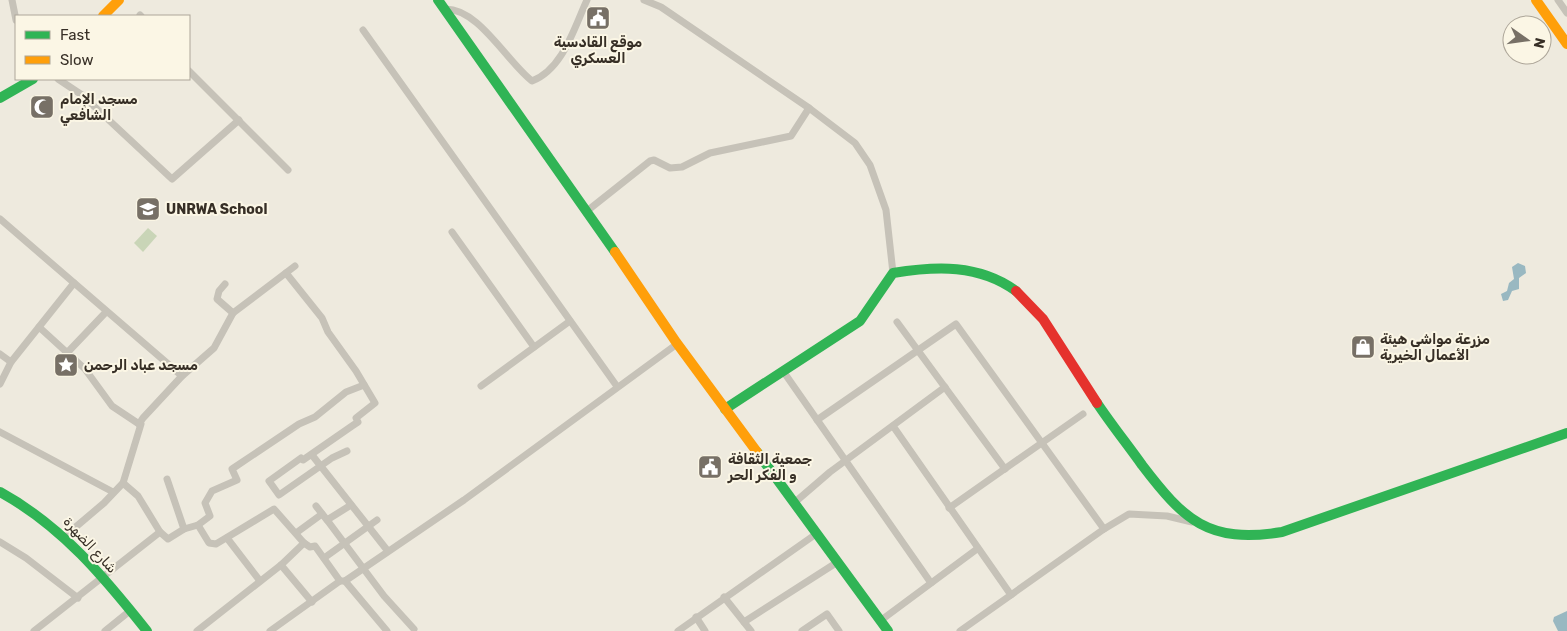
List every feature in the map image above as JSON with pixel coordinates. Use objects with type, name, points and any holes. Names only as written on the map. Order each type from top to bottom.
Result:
[{"type":"street","points":[[12,0],[15,15]]},
{"type":"street","points":[[438,0],[587,211],[677,344],[836,563],[888,631]]},
{"type":"street","points":[[444,9],[452,9],[472,18],[532,81],[549,71],[559,59],[587,0]]},
{"type":"street","points":[[644,0],[661,7],[809,108],[855,143],[870,165],[886,210],[894,272],[860,322],[725,409]]},
{"type":"street","points":[[1536,0],[1567,44]]},
{"type":"street","points":[[1558,0],[1567,13]]},
{"type":"street","points":[[104,15],[118,1]]},
{"type":"street","points":[[363,30],[616,385]]},
{"type":"street","points":[[190,72],[288,170]]},
{"type":"street","points":[[0,98],[31,80]]},
{"type":"street","points":[[60,80],[82,95],[172,179],[239,120]]},
{"type":"street","points":[[587,211],[650,161],[654,160],[670,168],[682,167],[710,154],[791,136],[809,108]]},
{"type":"street","points":[[0,219],[182,376]]},
{"type":"street","points":[[452,232],[534,347]]},
{"type":"street","points":[[139,424],[182,376],[214,348],[233,312],[295,266]]},
{"type":"street","points":[[894,272],[939,267],[962,270],[993,278],[1017,293],[1042,317],[1099,406],[1165,495],[1195,522]]},
{"type":"street","points":[[286,273],[322,318],[328,332],[375,403],[356,418],[358,422],[312,455],[302,460],[300,458],[269,481],[279,495],[332,458],[347,451]]},
{"type":"street","points":[[0,384],[11,362],[74,283]]},
{"type":"street","points":[[225,284],[219,291],[217,299],[233,312]]},
{"type":"street","points":[[66,354],[106,312]]},
{"type":"street","points":[[482,386],[570,321]]},
{"type":"street","points":[[897,322],[1005,469]]},
{"type":"street","points":[[817,420],[956,324],[1104,528]]},
{"type":"street","points":[[39,326],[66,354],[85,369],[112,406],[141,424],[123,483],[104,503],[65,536]]},
{"type":"street","points":[[270,631],[387,550],[408,539],[677,344]]},
{"type":"street","points":[[0,354],[11,362]]},
{"type":"street","points":[[783,371],[931,583]]},
{"type":"street","points":[[123,483],[138,496],[160,532],[168,540],[184,529],[198,525],[210,516],[204,503],[212,491],[237,480],[232,468],[299,424],[315,417],[346,392],[364,385]]},
{"type":"street","points":[[794,503],[846,460],[945,387]]},
{"type":"street","points":[[949,508],[1083,414]]},
{"type":"street","points":[[893,426],[1011,595]]},
{"type":"street","points":[[0,432],[113,492]]},
{"type":"street","points":[[960,631],[1104,528],[1129,514],[1167,516],[1244,536],[1282,532],[1567,433]]},
{"type":"street","points":[[312,455],[387,550]]},
{"type":"street","points":[[167,479],[184,529]]},
{"type":"street","name":"شارع الضهرة","points":[[0,492],[33,510],[65,536],[147,631]]},
{"type":"street","points":[[327,520],[351,505]]},
{"type":"street","points":[[316,506],[362,568],[414,629]]},
{"type":"street","points":[[198,525],[210,543],[216,544],[274,509],[304,543],[310,547],[315,546],[387,631]]},
{"type":"street","points":[[296,533],[322,514]]},
{"type":"street","points":[[324,558],[377,520]]},
{"type":"street","points":[[34,631],[160,532]]},
{"type":"street","points":[[678,631],[816,534]]},
{"type":"street","points":[[227,538],[260,581]]},
{"type":"street","points":[[0,542],[26,558],[78,598]]},
{"type":"street","points":[[197,631],[218,612],[281,565],[304,543]]},
{"type":"street","points":[[880,621],[977,549]]},
{"type":"street","points":[[744,622],[836,563]]},
{"type":"street","points":[[281,565],[312,602]]},
{"type":"street","points":[[724,597],[751,631]]},
{"type":"street","points":[[105,631],[130,610]]},
{"type":"street","points":[[802,631],[827,614],[839,631]]},
{"type":"street","points":[[696,617],[705,631]]},
{"type":"green space","points":[[148,228],[157,236],[143,252],[134,243]]},
{"type":"water","points":[[1518,263],[1525,266],[1526,273],[1519,278],[1519,289],[1512,291],[1508,300],[1503,301],[1501,294],[1507,291],[1509,283],[1514,279],[1512,267]]},
{"type":"water","points":[[1567,611],[1567,631],[1558,631],[1553,621],[1554,617]]},
{"type":"traffic: fast","points":[[438,0],[615,252]]},
{"type":"traffic: fast","points":[[0,98],[31,80]]},
{"type":"traffic: fast","points":[[725,409],[860,321],[893,273],[925,269],[957,269],[987,276],[1002,282],[1016,291]]},
{"type":"traffic: fast","points":[[1097,403],[1157,484],[1185,514],[1200,524],[1216,531],[1235,534],[1256,535],[1282,532],[1567,433]]},
{"type":"traffic: fast","points":[[757,452],[888,631]]},
{"type":"traffic: fast","points":[[0,492],[43,520],[81,554],[115,591],[147,631]]},
{"type":"traffic: slow","points":[[104,15],[119,0]]},
{"type":"traffic: slow","points":[[1536,0],[1567,44]]},
{"type":"traffic: slow","points":[[615,252],[676,342],[757,452]]},
{"type":"traffic: jam","points":[[1016,291],[1043,319],[1097,403]]},
{"type":"place","name":"موقع القادسية العسكري","points":[[598,18]]},
{"type":"place","name":"مسجد الإمام الشافعي","points":[[42,107]]},
{"type":"place","name":"UNRWA School","points":[[148,209]]},
{"type":"place","name":"مزرعة مواشي هيئة الأعمال الخيرية","points":[[1363,347]]},
{"type":"place","name":"مسجد عباد الرحمن","points":[[66,365]]},
{"type":"place","name":"جمعية الثقافة و الفكر الحر","points":[[710,467]]}]
